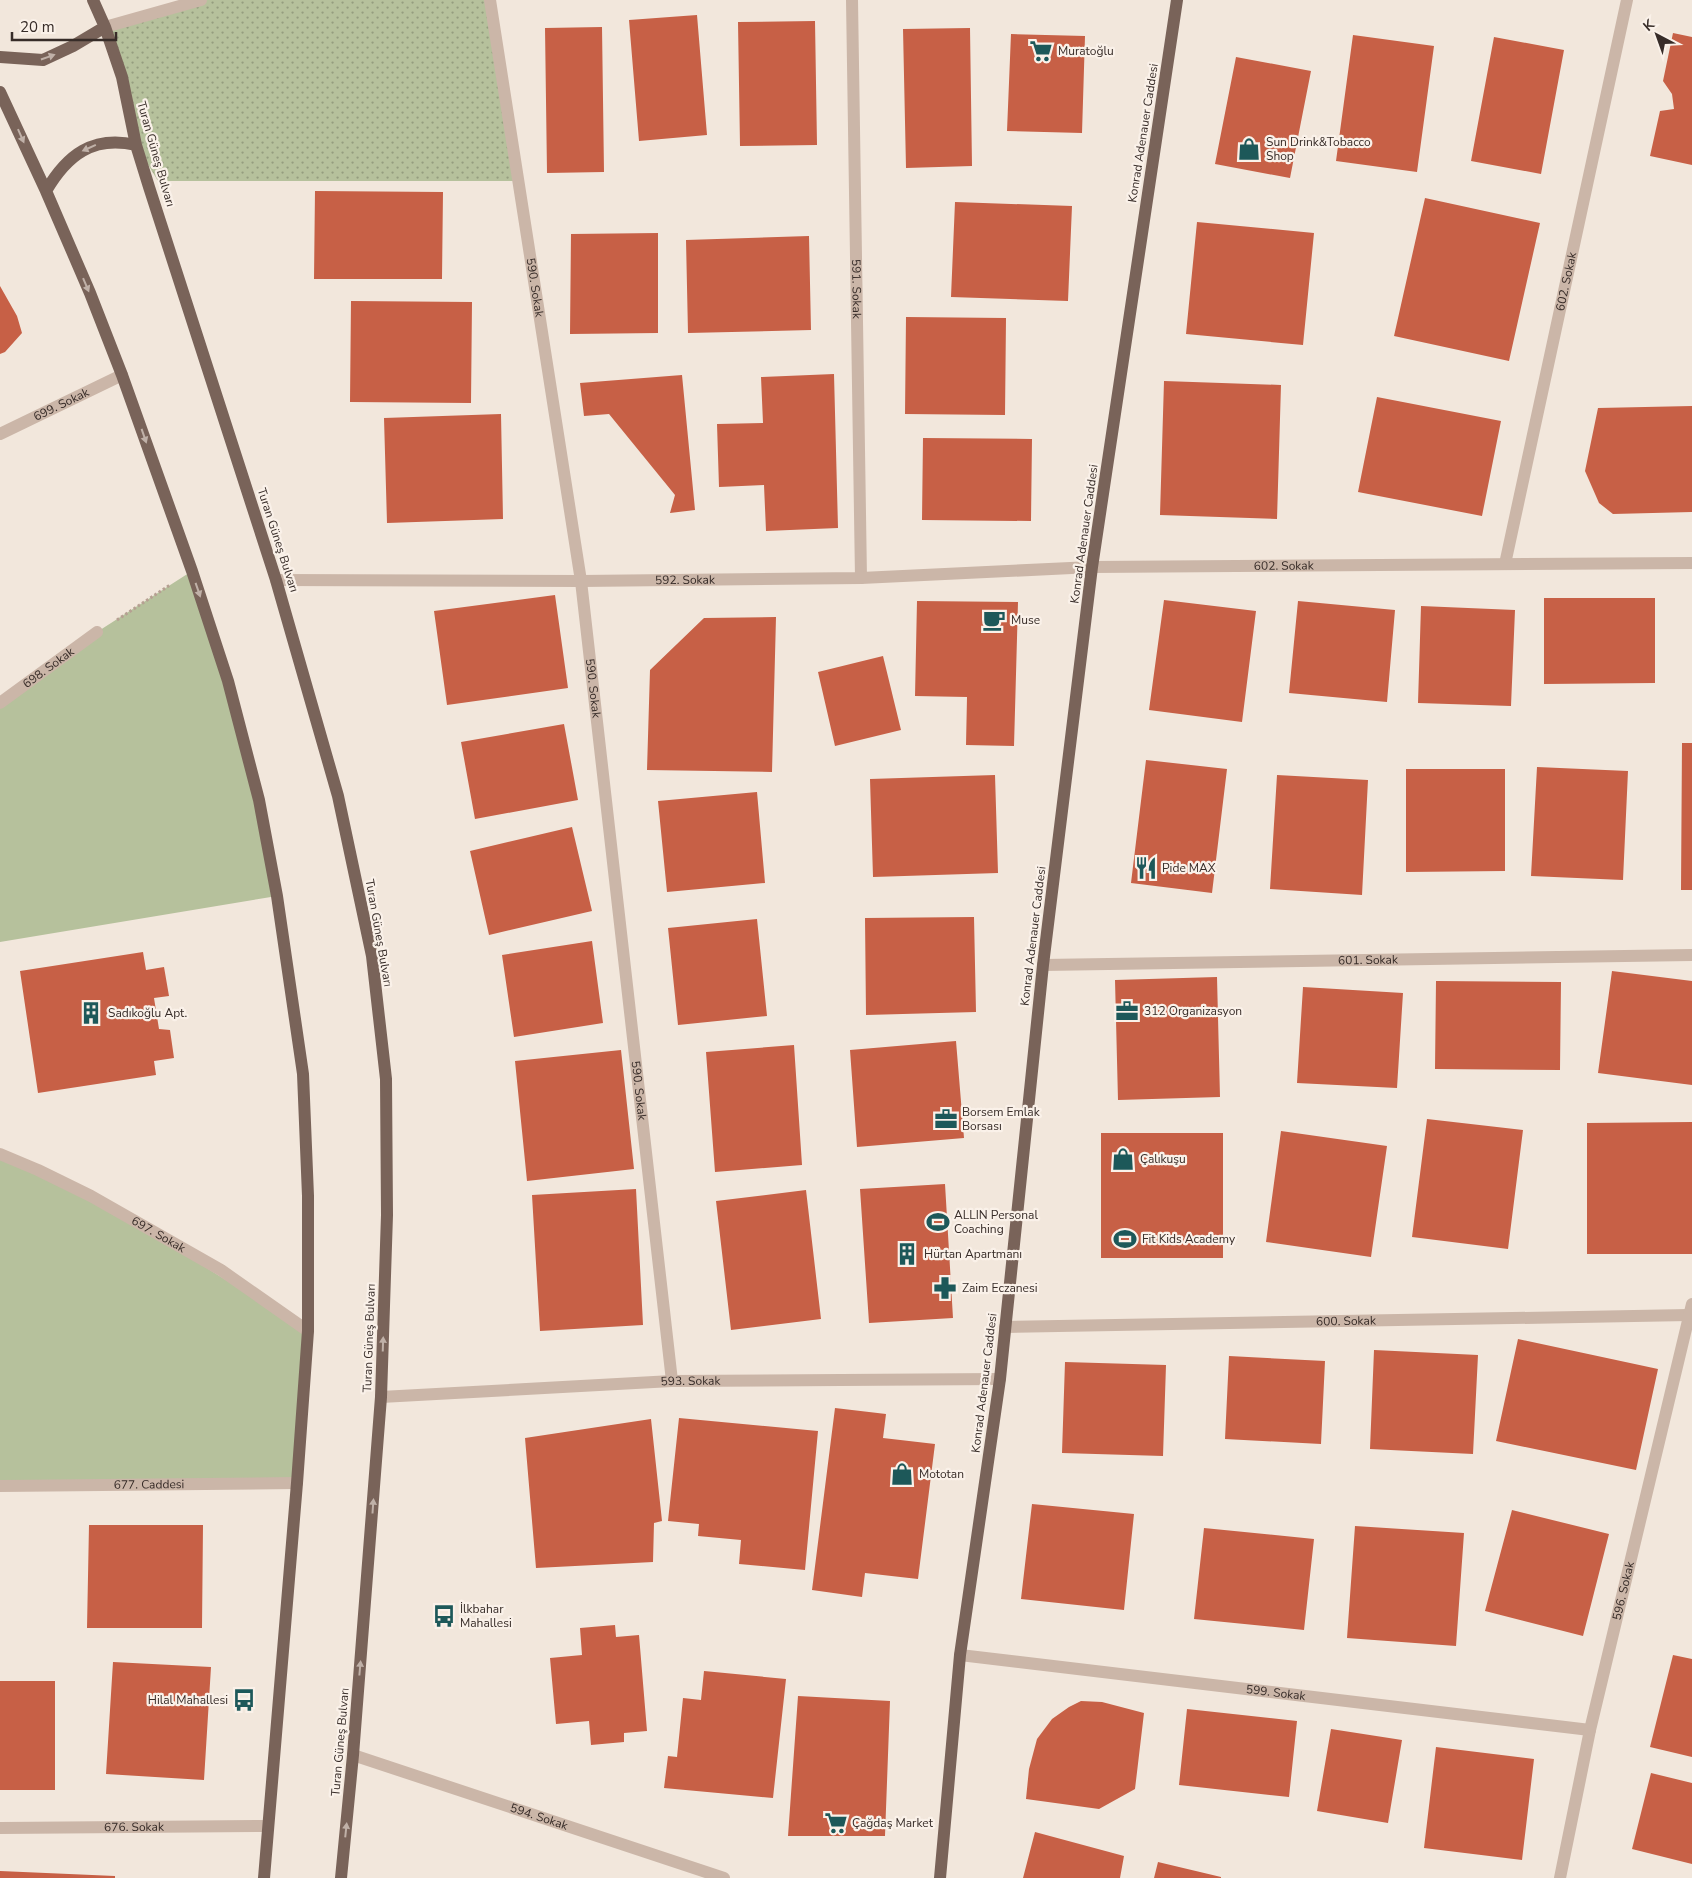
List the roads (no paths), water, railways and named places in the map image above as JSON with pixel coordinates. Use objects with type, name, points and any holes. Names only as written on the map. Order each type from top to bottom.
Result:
[{"type":"main road","name":"Turan Güneş Bulvarı","points":[[93,0],[105,27],[122,77],[136,144],[276,580],[338,796],[372,956],[386,1079],[387,1215],[382,1397],[353,1755],[341,1878]]},
{"type":"main road","name":"Konrad Adenauer Caddesi","points":[[940,1878],[960,1655],[1000,1380],[1043,965],[1092,567],[1177,0]]},
{"type":"main road","points":[[0,57],[43,60],[73,46],[105,27]]},
{"type":"main road","points":[[0,92],[46,191],[90,293],[122,374],[192,572],[228,681],[259,800],[277,896],[303,1074],[308,1196],[308,1331],[264,1878]]},
{"type":"main road","points":[[46,191],[56,174],[81,152],[104,142],[120,141],[136,144]]},
{"type":"street","points":[[105,27],[201,0]]},
{"type":"street","name":"590. Sokak","points":[[490,0],[581,581],[672,1381]]},
{"type":"street","name":"591. Sokak","points":[[852,0],[861,578]]},
{"type":"street","name":"602. Sokak","points":[[1505,564],[1627,0]]},
{"type":"street","name":"699. Sokak","points":[[0,434],[122,374]]},
{"type":"street","name":"602. Sokak","points":[[1092,567],[1692,563]]},
{"type":"street","name":"592. Sokak","points":[[276,580],[581,581],[861,578],[1092,567]]},
{"type":"street","name":"698. Sokak","points":[[0,703],[97,632]]},
{"type":"street","name":"601. Sokak","points":[[1043,965],[1692,955]]},
{"type":"street","name":"697. Sokak","points":[[0,1154],[91,1196],[212,1265],[308,1331]]},
{"type":"street","name":"600. Sokak","points":[[1005,1327],[1690,1310]]},
{"type":"street","name":"596. Sokak","points":[[1560,1878],[1590,1730],[1690,1310]]},
{"type":"street","name":"593. Sokak","points":[[382,1397],[672,1381],[1000,1380]]},
{"type":"street","name":"677. Caddesi","points":[[0,1486],[297,1483]]},
{"type":"street","name":"599. Sokak","points":[[960,1655],[1590,1730]]},
{"type":"street","name":"594. Sokak","points":[[353,1755],[724,1878]]},
{"type":"street","name":"676. Sokak","points":[[0,1828],[268,1826]]},
{"type":"place","name":"Muratoğlu","points":[[1041,51]]},
{"type":"place","name":"Sun Drink&Tobacco Shop","points":[[1249,149]]},
{"type":"place","name":"Muse","points":[[994,620]]},
{"type":"place","name":"Pide MAX","points":[[1146,868]]},
{"type":"place","name":"312 Organizasyon","points":[[1127,1011]]},
{"type":"place","name":"Sadıkoğlu Apt.","points":[[91,1013]]},
{"type":"place","name":"Borsem Emlak Borsası","points":[[946,1119]]},
{"type":"place","name":"Çalıkuşu","points":[[1123,1159]]},
{"type":"place","name":"ALLIN Personal Coaching","points":[[938,1222]]},
{"type":"place","name":"Fit Kids Academy","points":[[1125,1239]]},
{"type":"place","name":"Hürtan Apartmanı","points":[[907,1254]]},
{"type":"place","name":"Zaim Eczanesi","points":[[945,1288]]},
{"type":"place","name":"Mototan","points":[[902,1474]]},
{"type":"place","name":"İlkbahar Mahallesi","points":[[444,1616]]},
{"type":"place","name":"Hilal Mahallesi","points":[[244,1700]]},
{"type":"place","name":"Çağdaş Market","points":[[836,1823]]}]
